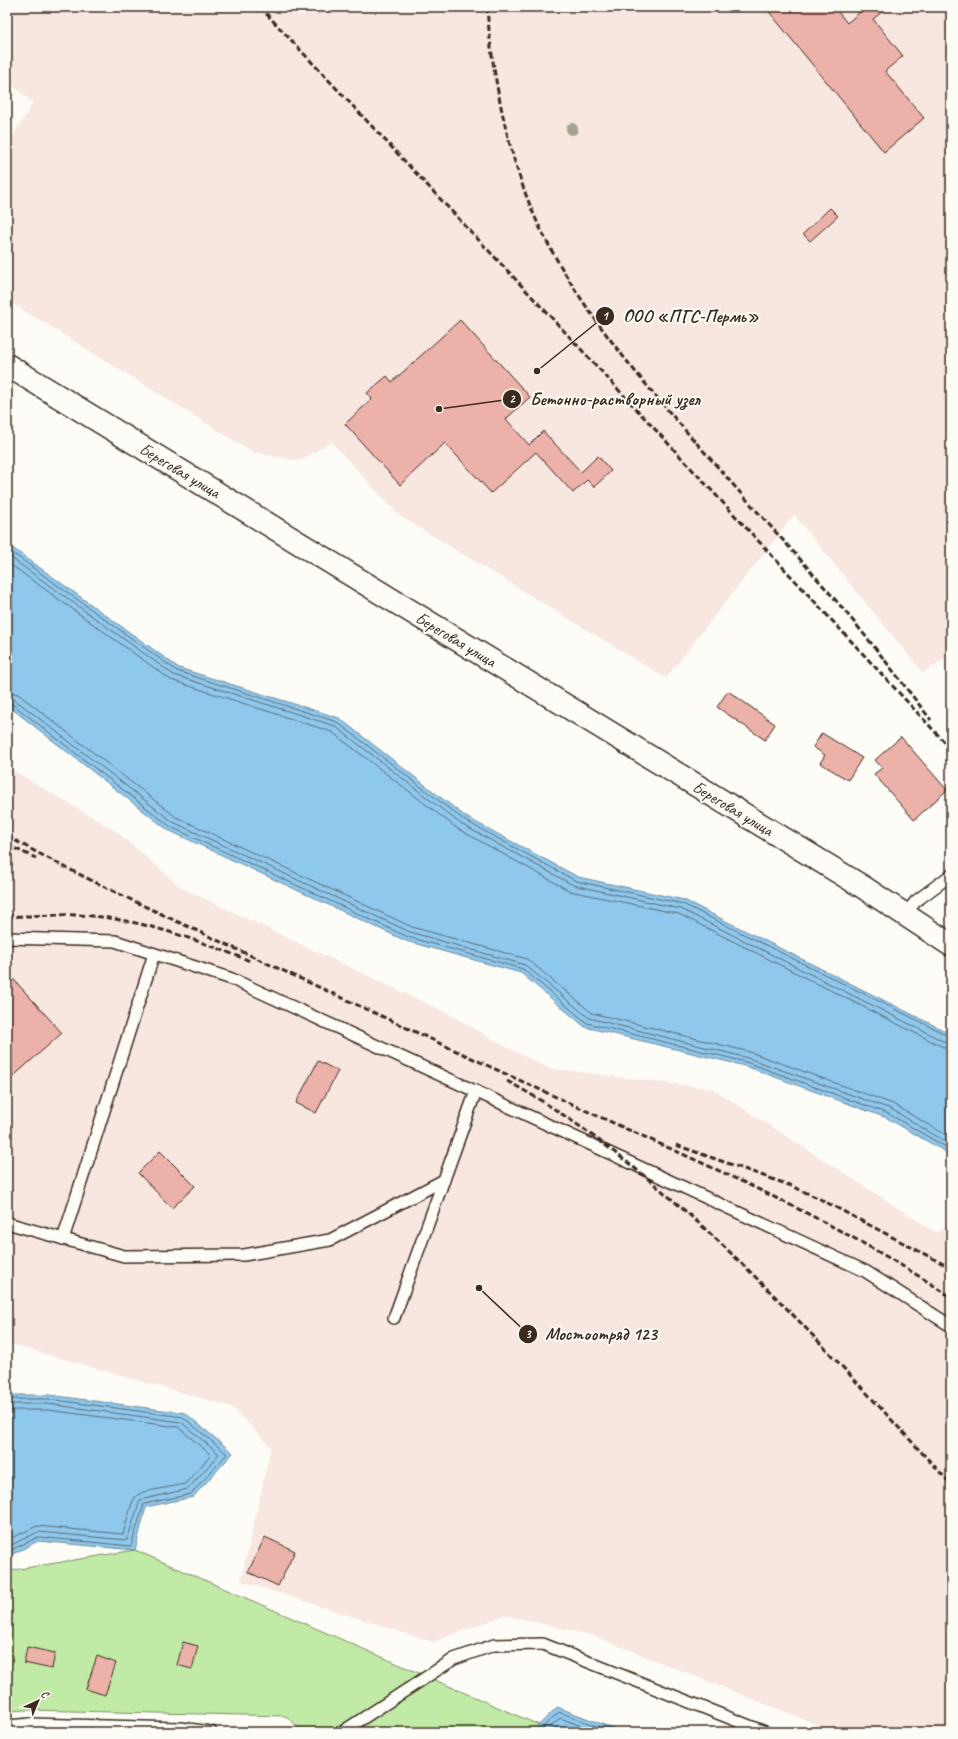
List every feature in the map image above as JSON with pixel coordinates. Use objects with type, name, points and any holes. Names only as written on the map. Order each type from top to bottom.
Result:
[{"type":"street","name":"Береговая улица","points":[[7,365],[863,887],[951,946]]},
{"type":"lane","points":[[905,914],[916,901],[951,875]]},
{"type":"lane","points":[[7,938],[115,941],[232,979],[865,1271],[951,1326]]},
{"type":"lane","points":[[63,1239],[154,954]]},
{"type":"lane","points":[[394,1318],[476,1091]]},
{"type":"lane","points":[[7,1223],[124,1256],[244,1255],[330,1240],[444,1180]]},
{"type":"lane","points":[[342,1732],[454,1659],[494,1645],[542,1644],[765,1732]]},
{"type":"lane","points":[[7,1726],[31,1724],[211,1732]]},
{"type":"shaded area","points":[[7,7],[951,7],[951,654],[923,673],[794,515],[666,678],[400,516],[331,442],[300,461],[253,452],[7,300],[7,145],[33,103],[7,80]]},
{"type":"shaded area","points":[[7,767],[116,831],[182,888],[451,1015],[508,1048],[548,1068],[713,1089],[937,1233],[951,1223],[951,1732],[836,1732],[594,1636],[505,1615],[433,1642],[241,1581],[271,1447],[232,1407],[7,1343]]},
{"type":"green space","points":[[135,1550],[555,1732],[303,1732],[286,1716],[28,1710],[7,1711],[7,1571]]},
{"type":"water","points":[[7,544],[179,668],[339,718],[466,817],[578,877],[684,900],[951,1034],[951,1155],[887,1118],[745,1066],[585,1027],[521,973],[406,941],[168,830],[7,705]]},
{"type":"water","points":[[7,1395],[49,1395],[185,1413],[233,1453],[193,1497],[146,1507],[135,1550],[38,1541],[7,1557]]},
{"type":"water","points":[[557,1707],[623,1732],[544,1732],[536,1728]]},
{"type":"building","points":[[834,7],[847,23],[866,7],[888,7],[873,19],[903,56],[885,71],[924,118],[884,152],[766,8]]},
{"type":"building","points":[[830,208],[838,216],[810,241],[803,234]]},
{"type":"building","points":[[460,320],[530,397],[506,419],[529,445],[543,431],[581,472],[598,456],[611,471],[594,487],[587,480],[573,493],[536,452],[491,493],[445,443],[400,485],[345,424],[372,399],[367,393],[387,376],[392,382]]},
{"type":"building","points":[[728,691],[775,724],[765,740],[717,707]]},
{"type":"building","points":[[822,733],[862,758],[848,780],[820,763],[825,755],[813,747]]},
{"type":"building","points":[[901,737],[947,790],[914,820],[874,774],[882,768],[875,760]]},
{"type":"building","points":[[7,972],[62,1033],[7,1082]]},
{"type":"building","points":[[318,1061],[338,1071],[316,1113],[296,1103]]},
{"type":"building","points":[[160,1151],[195,1186],[172,1208],[138,1173]]},
{"type":"building","points":[[265,1537],[295,1551],[278,1586],[248,1572]]},
{"type":"building","points":[[183,1642],[198,1646],[192,1669],[177,1665]]},
{"type":"building","points":[[27,1647],[55,1653],[52,1669],[24,1663]]},
{"type":"building","points":[[97,1656],[116,1663],[105,1695],[86,1689]]},
{"type":"railway","points":[[260,7],[565,332],[951,749]]},
{"type":"railway","points":[[487,7],[489,34],[498,93],[512,151],[531,207],[542,232],[561,267],[606,334],[657,398],[836,600],[931,720]]},
{"type":"railway","points":[[7,836],[72,871],[172,919],[774,1197],[864,1244],[951,1297]]},
{"type":"railway","points":[[7,845],[36,858]]},
{"type":"railway","points":[[7,916],[92,916],[132,922],[153,927],[212,946],[250,961]]},
{"type":"railway","points":[[507,1081],[558,1111],[606,1146],[637,1170],[720,1243],[799,1321],[951,1484]]},
{"type":"railway","points":[[676,1145],[792,1186],[820,1199],[951,1268]]},
{"type":"place","name":"ООО «ПГС-Пермь»","points":[[537,371]]},
{"type":"place","name":"Бетонно-растворный узел","points":[[439,409]]},
{"type":"place","name":"Мостоотряд 123","points":[[479,1288]]}]
